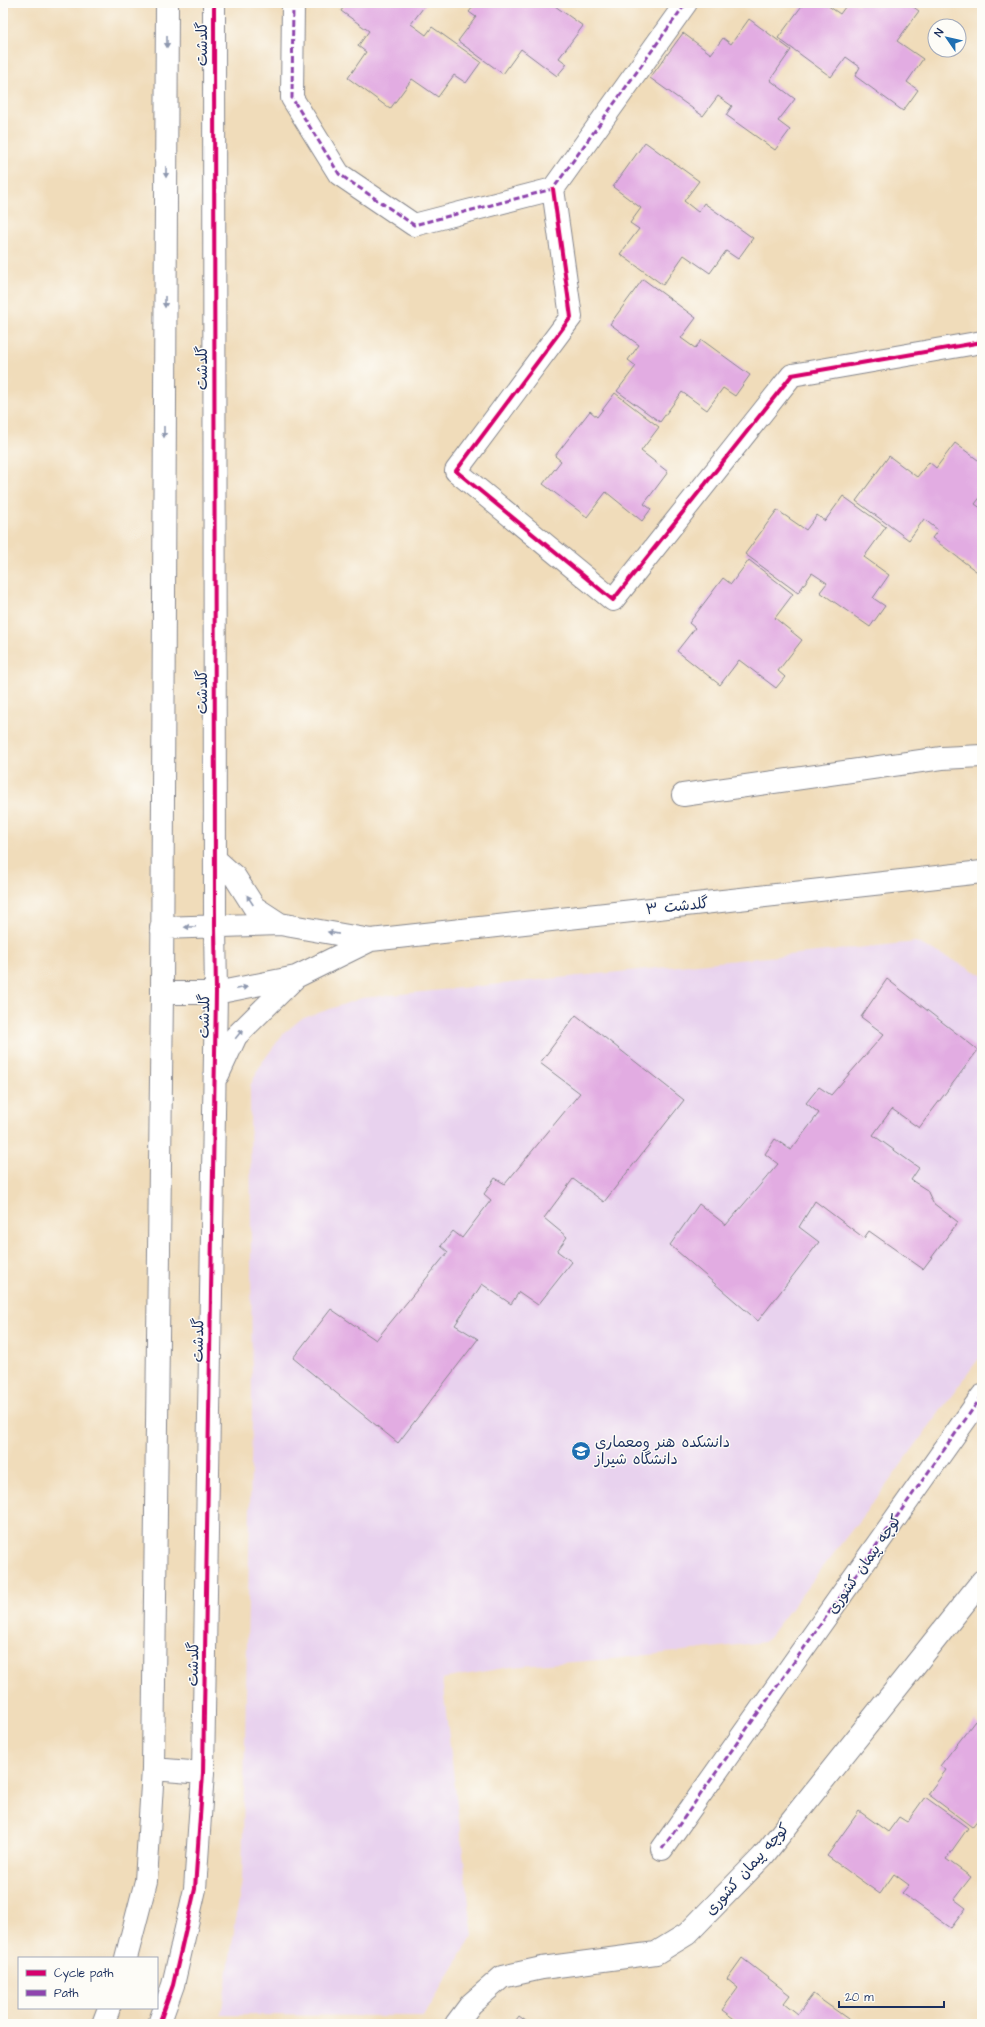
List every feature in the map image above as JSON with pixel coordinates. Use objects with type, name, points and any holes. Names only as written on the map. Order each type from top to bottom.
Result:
[{"type":"street","points":[[126,1957],[146,1881],[153,1769],[162,993],[161,928],[167,3]]},
{"type":"street","name":"گلدشت","points":[[159,2024],[173,1985],[195,1889],[203,1773],[216,993],[214,3]]},
{"type":"street","points":[[293,3],[292,98],[339,174],[414,225],[553,189],[686,3]]},
{"type":"street","points":[[553,189],[572,317],[456,471],[613,600],[792,375],[982,342]]},
{"type":"street","points":[[683,795],[942,758],[982,756]]},
{"type":"street","points":[[215,859],[235,877],[254,907],[280,924]]},
{"type":"street","name":"گلدشت ۳","points":[[371,940],[982,872]]},
{"type":"street","points":[[161,928],[280,924],[371,940]]},
{"type":"street","points":[[162,993],[216,993],[296,977],[371,940]]},
{"type":"street","points":[[215,1082],[236,1036],[296,977]]},
{"type":"street","name":"کوچه پیمان کشوری","points":[[662,1849],[982,1396]]},
{"type":"street","name":"کوچه پیمان کشوری","points":[[456,2024],[471,2004],[502,1977],[542,1968],[656,1953],[687,1934],[763,1856],[982,1581]]},
{"type":"street","points":[[153,1769],[203,1773]]},
{"type":"street","points":[[103,2024],[109,2009]]},
{"type":"shaded area","name":"دانشکده هنر‌ ومعماری دانشگاه شیراز","points":[[916,942],[982,975],[982,1354],[885,1487],[765,1642],[612,1659],[509,1667],[442,1679],[473,1936],[423,2016],[221,2015],[242,1880],[252,1416],[250,1086],[261,1064],[283,1034],[301,1019],[362,998]]},
{"type":"building","points":[[346,3],[424,3],[426,4],[411,24],[426,35],[432,27],[481,62],[466,83],[454,75],[438,97],[412,79],[390,109],[348,78],[366,52],[358,46],[369,31],[341,11]]},
{"type":"building","points":[[476,3],[557,3],[555,6],[583,26],[559,58],[567,64],[557,76],[521,49],[503,74],[458,41],[476,17],[469,12]]},
{"type":"building","points":[[804,3],[824,3],[840,14],[848,3],[856,3],[858,5],[860,3],[908,3],[919,11],[897,41],[923,59],[907,82],[918,90],[903,111],[855,76],[860,67],[846,57],[831,77],[778,38]]},
{"type":"building","points":[[749,19],[791,50],[770,80],[795,99],[778,121],[790,130],[775,150],[726,115],[732,106],[718,96],[703,116],[650,78],[683,33],[711,54],[723,38],[731,44]]},
{"type":"building","points":[[645,142],[699,181],[684,201],[698,212],[704,203],[753,238],[738,259],[726,251],[710,273],[684,255],[663,285],[620,254],[639,229],[630,223],[641,208],[613,187]]},
{"type":"building","points":[[643,279],[696,318],[681,338],[695,348],[702,340],[750,375],[735,396],[723,388],[707,410],[682,392],[660,422],[617,391],[636,366],[628,360],[639,345],[610,324]]},
{"type":"building","points":[[615,393],[659,427],[641,451],[668,472],[644,504],[651,509],[642,521],[606,492],[587,517],[543,484],[561,461],[555,456],[590,411],[597,417]]},
{"type":"building","points":[[955,443],[982,463],[982,495],[975,504],[982,509],[982,572],[980,574],[932,538],[938,530],[924,519],[909,540],[856,501],[889,456],[917,477],[929,462],[936,468]]},
{"type":"building","points":[[843,496],[886,527],[864,557],[889,575],[873,598],[885,606],[870,627],[820,592],[827,583],[812,573],[798,593],[745,554],[777,510],[806,530],[817,515],[825,521]]},
{"type":"building","points":[[749,560],[793,594],[775,618],[802,640],[778,671],[785,677],[776,688],[739,660],[720,685],[677,651],[695,628],[689,623],[723,578],[731,584]]},
{"type":"building","points":[[887,979],[978,1050],[919,1128],[892,1109],[873,1135],[919,1168],[911,1180],[927,1190],[933,1203],[958,1222],[923,1269],[869,1231],[864,1238],[815,1201],[799,1227],[819,1242],[758,1321],[670,1245],[699,1204],[726,1225],[778,1164],[765,1154],[775,1139],[791,1150],[819,1113],[806,1103],[819,1087],[831,1095],[884,1034],[861,1017]]},
{"type":"building","points":[[576,1015],[684,1100],[604,1202],[573,1179],[544,1218],[567,1237],[557,1251],[572,1262],[538,1305],[519,1292],[511,1304],[482,1284],[455,1325],[478,1339],[398,1443],[293,1358],[331,1309],[376,1340],[448,1252],[441,1246],[453,1231],[462,1238],[491,1200],[484,1194],[495,1178],[505,1184],[580,1093],[540,1063]]},
{"type":"building","points":[[975,1721],[982,1727],[982,1814],[972,1827],[928,1794],[946,1770],[940,1766]]},
{"type":"building","points":[[925,1797],[968,1828],[946,1859],[971,1877],[954,1899],[966,1908],[951,1928],[902,1893],[909,1885],[894,1874],[880,1894],[827,1856],[859,1811],[888,1832],[899,1817],[907,1822]]},
{"type":"building","points":[[742,1958],[790,1995],[784,2003],[798,2014],[813,1994],[855,2024],[741,2024],[722,2010],[738,1988],[727,1979]]},
{"type":"building","points":[[519,2016],[530,2024],[513,2024]]},
{"type":"marked path","points":[[293,3],[292,98],[339,174],[414,225],[553,189],[686,3]]},
{"type":"marked path","points":[[662,1849],[982,1396]]},
{"type":"cycle path","points":[[159,2024],[173,1985],[195,1889],[203,1773],[216,993],[214,3]]},
{"type":"cycle path","points":[[553,189],[571,317],[456,471],[613,600],[792,375],[982,342]]},
{"type":"place","name":"دانشکده هنر‌ ومعماری دانشگاه شیراز","points":[[581,1451]]}]
